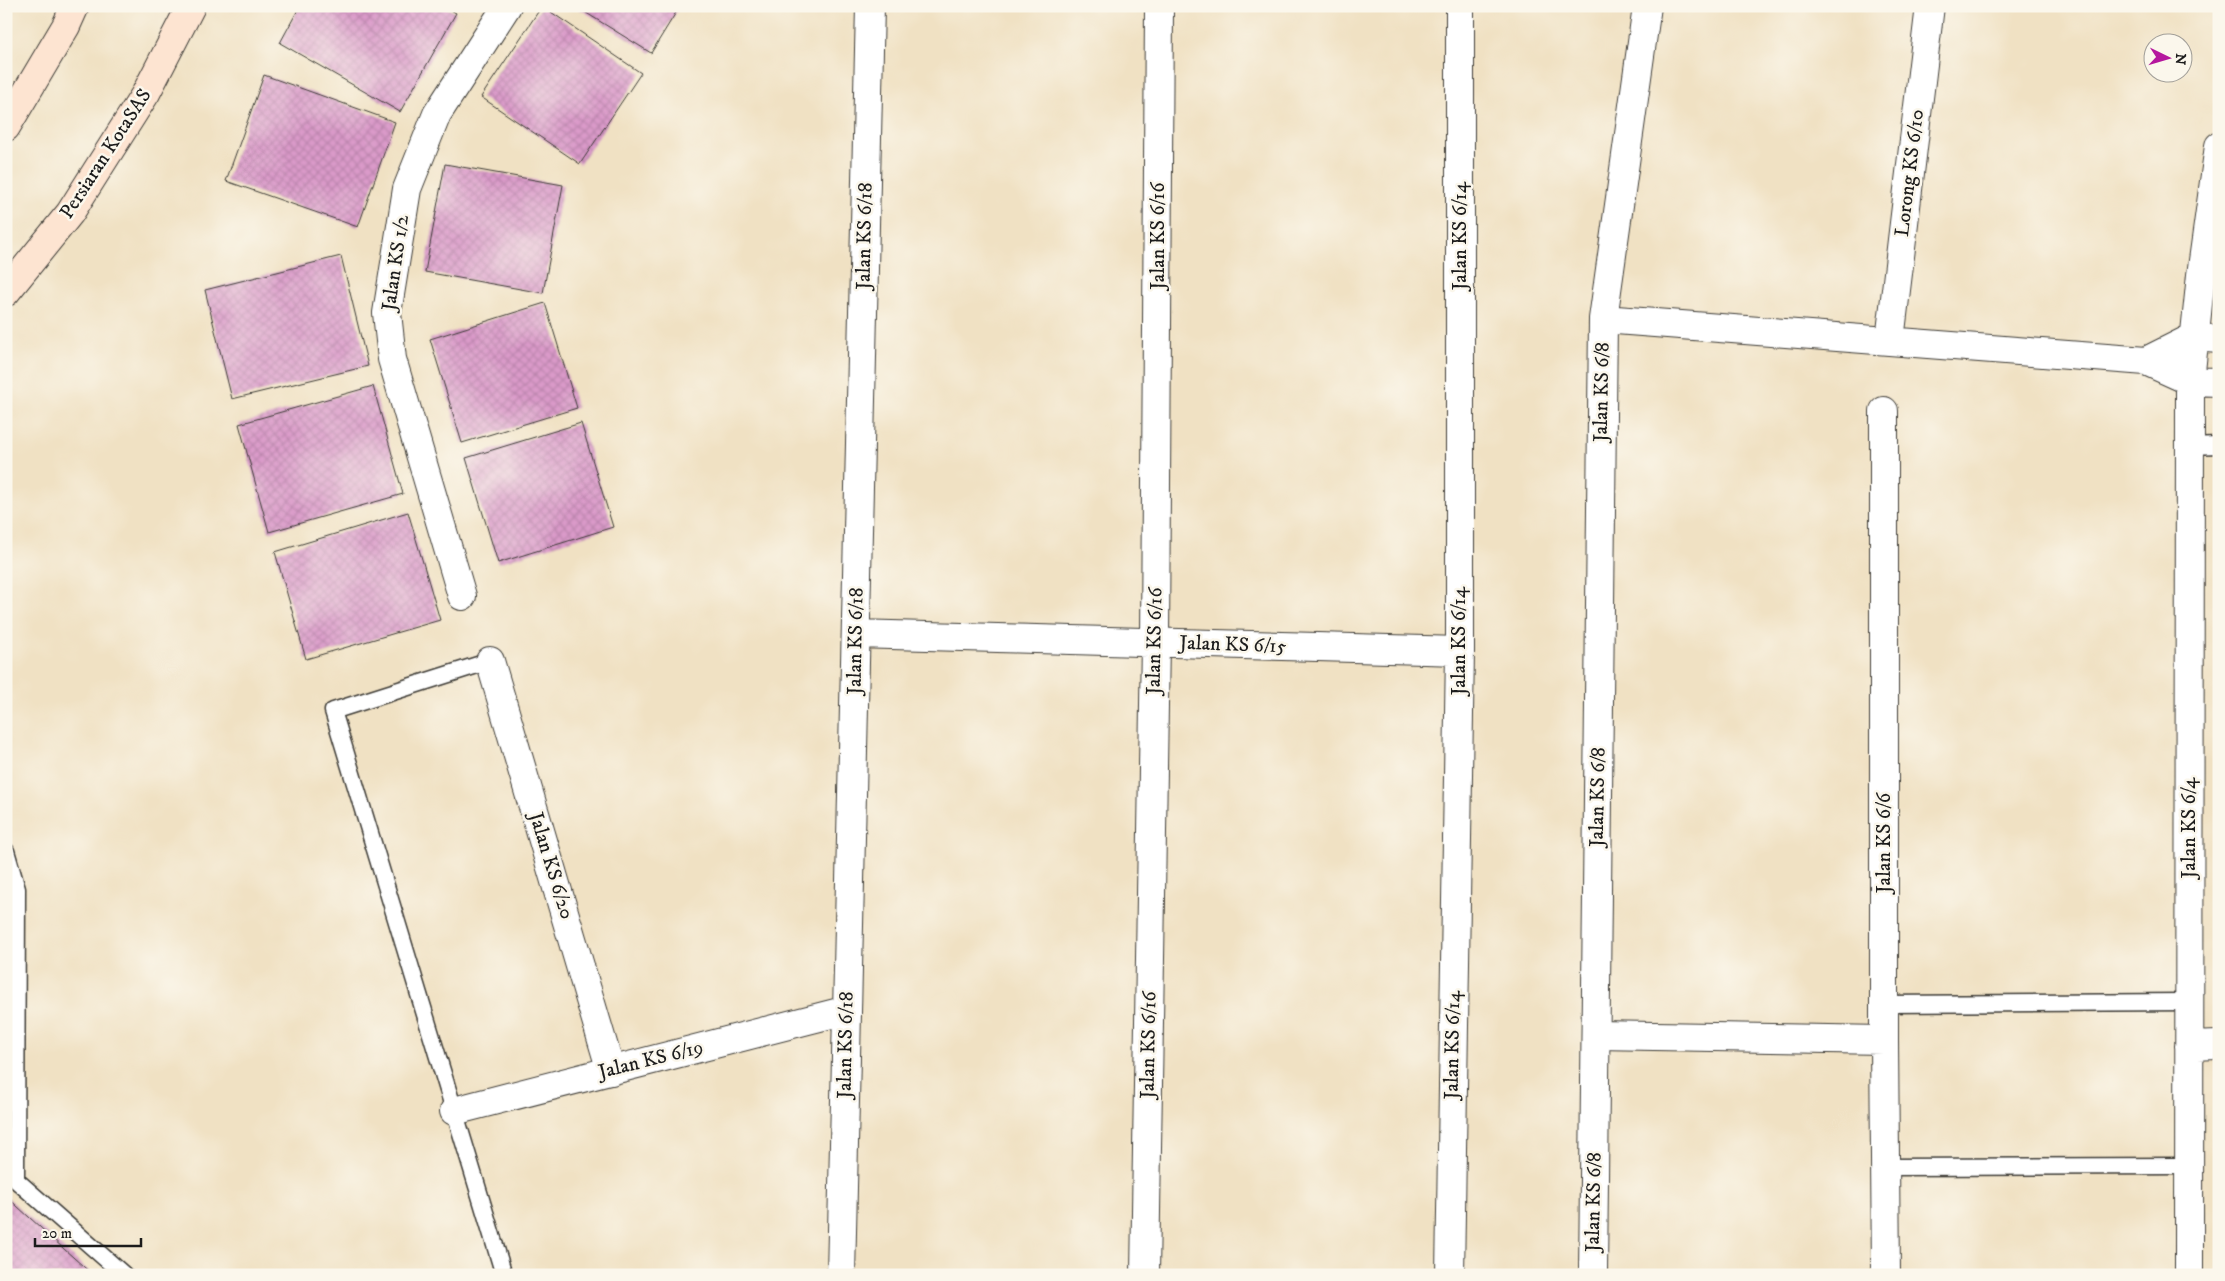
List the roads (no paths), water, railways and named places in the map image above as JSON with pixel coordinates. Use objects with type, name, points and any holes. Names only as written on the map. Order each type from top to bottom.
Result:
[{"type":"main road","points":[[6,127],[66,26],[75,6]]},
{"type":"main road","name":"Persiaran KotaSAS","points":[[6,292],[70,213],[146,93],[191,6]]},
{"type":"street","name":"Jalan KS 1/2","points":[[462,596],[392,359],[387,314],[407,189],[410,181],[437,114],[507,6]]},
{"type":"street","name":"Jalan KS 6/18","points":[[841,1275],[870,6]]},
{"type":"street","name":"Jalan KS 6/16","points":[[1145,1275],[1155,642],[1160,6]]},
{"type":"street","name":"Jalan KS 6/14","points":[[1450,1275],[1460,651],[1460,6]]},
{"type":"street","name":"Jalan KS 6/8","points":[[1593,1275],[1603,318],[1647,6]]},
{"type":"street","name":"Lorong KS 6/10","points":[[1890,340],[1930,6]]},
{"type":"street","name":"Jalan KS 6/4","points":[[2189,1275],[2190,381],[2206,338],[2219,146]]},
{"type":"street","points":[[1603,318],[2146,361],[2190,381],[2219,382]]},
{"type":"street","points":[[2146,361],[2206,338]]},
{"type":"street","name":"Jalan KS 6/6","points":[[1884,411],[1886,1275]]},
{"type":"street","name":"Jalan KS 6/15","points":[[856,634],[1460,651]]},
{"type":"street","name":"Jalan KS 6/20","points":[[490,661],[611,1070]]},
{"type":"street","name":"Jalan KS 6/19","points":[[454,1111],[847,1010]]},
{"type":"street","points":[[1596,1035],[1884,1040]]},
{"type":"street","points":[[2189,1046],[2219,1046]]},
{"type":"lane","points":[[2189,446],[2219,445]]},
{"type":"lane","points":[[490,661],[332,712],[504,1275]]},
{"type":"lane","points":[[6,851],[12,890],[16,1180],[124,1275]]},
{"type":"lane","points":[[1884,1004],[2189,1002]]},
{"type":"lane","points":[[1885,1167],[2189,1166]]}]
